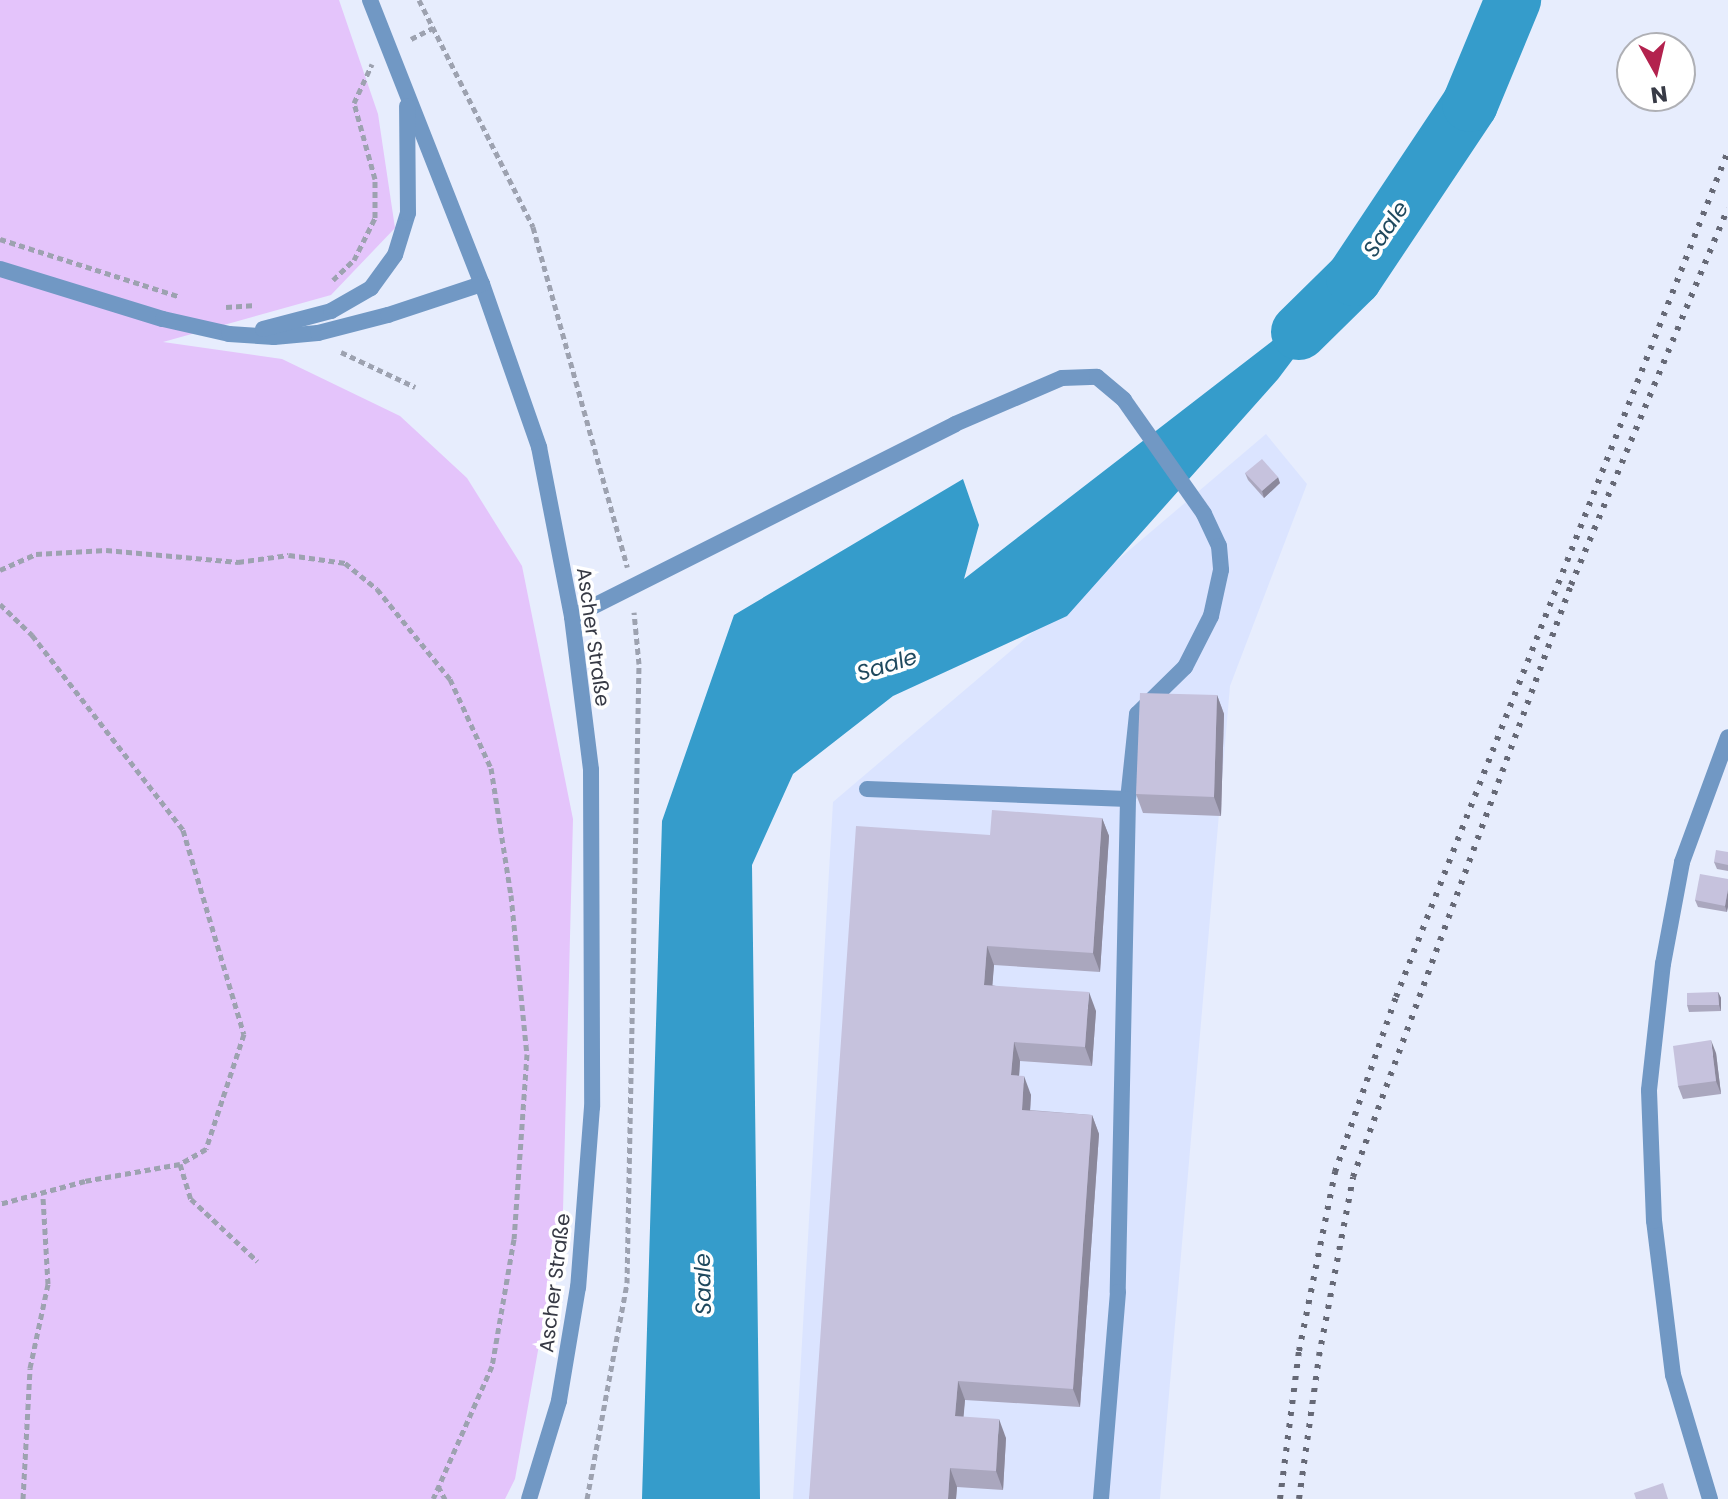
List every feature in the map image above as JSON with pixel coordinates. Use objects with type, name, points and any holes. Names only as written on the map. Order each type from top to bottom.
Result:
[{"type":"street","name":"Ascher Straße","points":[[370,0],[482,284],[539,447],[572,617],[591,784],[592,1107],[578,1287],[559,1401],[529,1499]]},
{"type":"street","points":[[229,334],[331,311],[371,288],[395,255],[408,213],[407,92]]},
{"type":"street","points":[[0,269],[229,334],[318,333],[482,284]]},
{"type":"street","points":[[572,617],[754,529],[955,424],[1062,378],[1097,377],[1124,400],[1204,514],[1219,546],[1221,570],[1211,616],[1185,667],[1137,714],[1128,799],[1118,1292],[1101,1499]]},
{"type":"street","points":[[1710,1499],[1673,1375],[1654,1221],[1649,1090],[1663,964],[1682,862],[1728,737]]},
{"type":"street","points":[[867,789],[1128,799]]},
{"type":"path","points":[[326,287],[354,260],[375,218],[375,179],[354,103],[368,68],[390,50],[433,28],[419,0]]},
{"type":"path","points":[[0,239],[188,299]]},
{"type":"path","points":[[217,308],[261,305]]},
{"type":"path","points":[[318,333],[347,357],[415,387]]},
{"type":"path","points":[[0,570],[36,554],[106,550],[238,562],[289,555],[345,563],[377,589],[450,679],[491,768],[527,1054],[514,1239],[492,1366],[433,1499]]},
{"type":"path","points":[[0,604],[32,635],[183,830],[244,1034],[206,1149],[180,1164],[85,1181],[43,1196],[0,1204]]},
{"type":"path","points":[[180,1164],[191,1199],[257,1261]]},
{"type":"path","points":[[23,1499],[30,1368],[48,1284],[43,1196]]},
{"type":"path","points":[[438,1486],[445,1499]]},
{"type":"shaded area","points":[[0,0],[339,0],[378,114],[395,228],[331,295],[163,342],[282,359],[400,416],[467,478],[522,566],[573,819],[563,1211],[515,1479],[505,1499],[0,1499]]},
{"type":"shaded area","points":[[1266,434],[1307,484],[1230,686],[1160,1499],[793,1499],[833,802]]},
{"type":"water","points":[[1354,278],[1278,379],[1067,616],[893,696],[793,774],[752,865],[760,1499],[642,1499],[662,821],[734,615],[963,479],[979,525],[964,579]]},
{"type":"building","points":[[1262,459],[1278,477],[1262,491],[1245,473]]},
{"type":"building","points":[[1140,693],[1217,695],[1214,797],[1136,794]]},
{"type":"building","points":[[992,810],[1102,818],[1093,953],[987,946],[984,985],[1089,992],[1085,1047],[1014,1042],[1011,1075],[1024,1076],[1022,1110],[1092,1115],[1073,1389],[958,1381],[955,1416],[999,1419],[996,1471],[950,1468],[948,1499],[809,1499],[856,826],[990,835]]},
{"type":"building","points":[[1716,850],[1728,852],[1728,865],[1714,862]]},
{"type":"building","points":[[1700,874],[1728,879],[1725,906],[1695,900]]},
{"type":"building","points":[[1718,992],[1719,1005],[1687,1005],[1687,993]]},
{"type":"building","points":[[1711,1040],[1716,1081],[1678,1086],[1673,1046]]},
{"type":"building","points":[[1663,1483],[1668,1499],[1636,1499],[1634,1493]]},
{"type":"waterway","name":"Saale","points":[[1299,332],[1354,278],[1470,104],[1513,0]]},
{"type":"railway","points":[[1280,1499],[1299,1351],[1335,1172],[1396,997],[1728,151]]},
{"type":"railway","points":[[1299,1499],[1319,1356],[1353,1177],[1571,585],[1728,208]]}]
